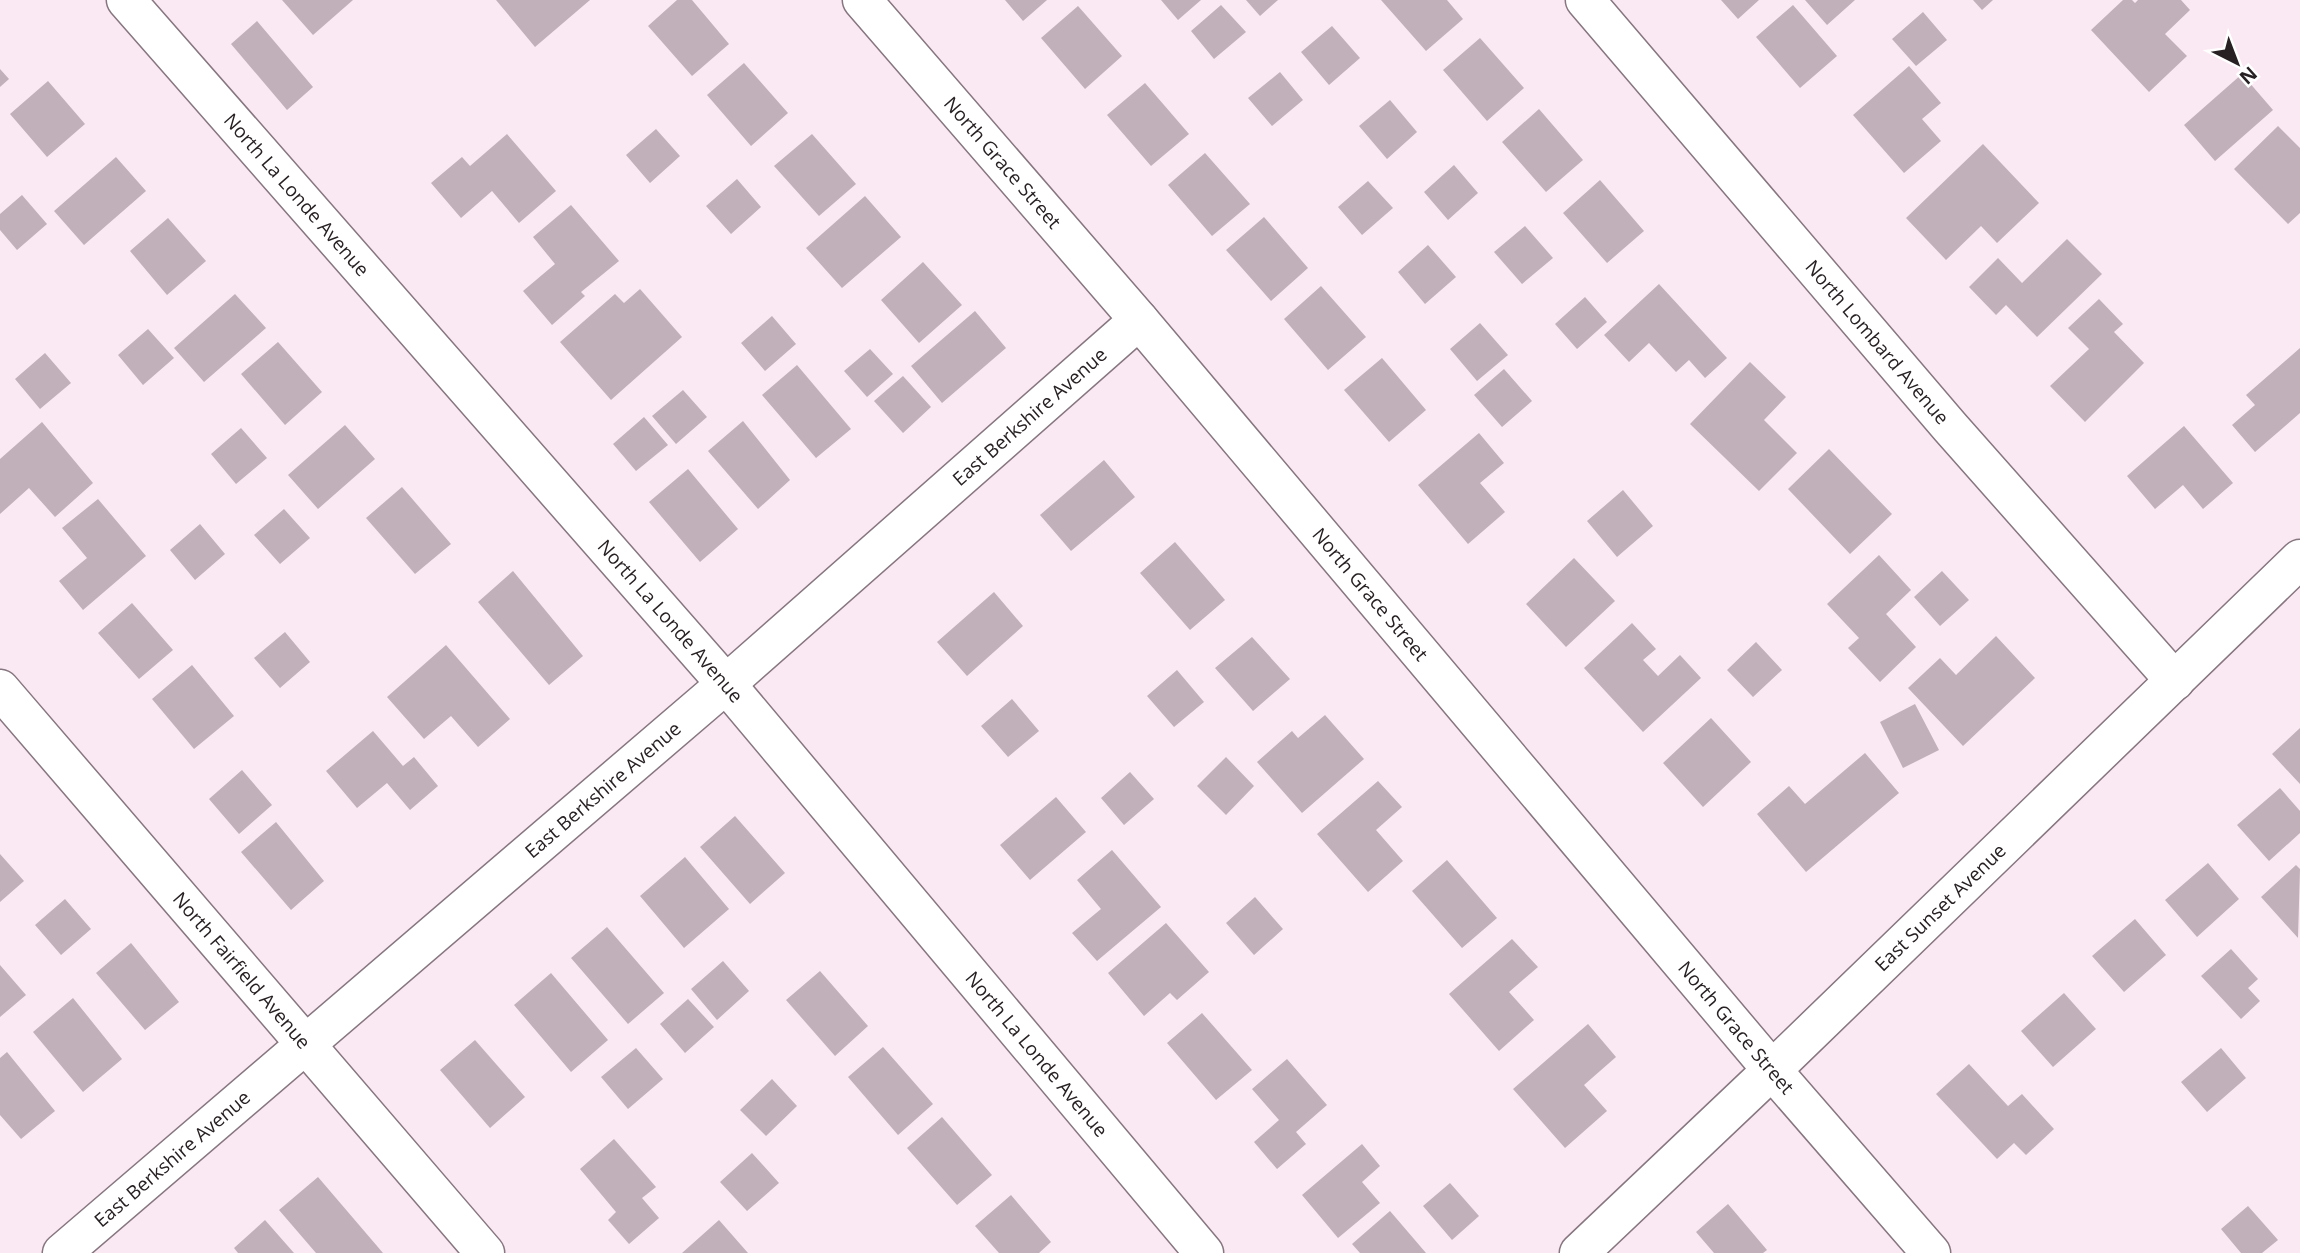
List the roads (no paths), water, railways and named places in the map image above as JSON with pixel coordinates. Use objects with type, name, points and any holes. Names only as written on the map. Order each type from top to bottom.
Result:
[{"type":"street","name":"North La Londe Avenue","points":[[126,0],[726,684],[1205,1253]]},
{"type":"street","name":"North Grace Street","points":[[862,0],[1139,320],[1772,1070],[1931,1253]]},
{"type":"street","name":"North Lombard Avenue","points":[[1586,0],[1950,426],[2175,681]]},
{"type":"street","name":"East Berkshire Avenue","points":[[62,1253],[726,684],[1139,320]]},
{"type":"street","name":"East Sunset Avenue","points":[[1579,1253],[2300,559]]},
{"type":"street","name":"North Fairfield Avenue","points":[[0,688],[485,1253]]}]
